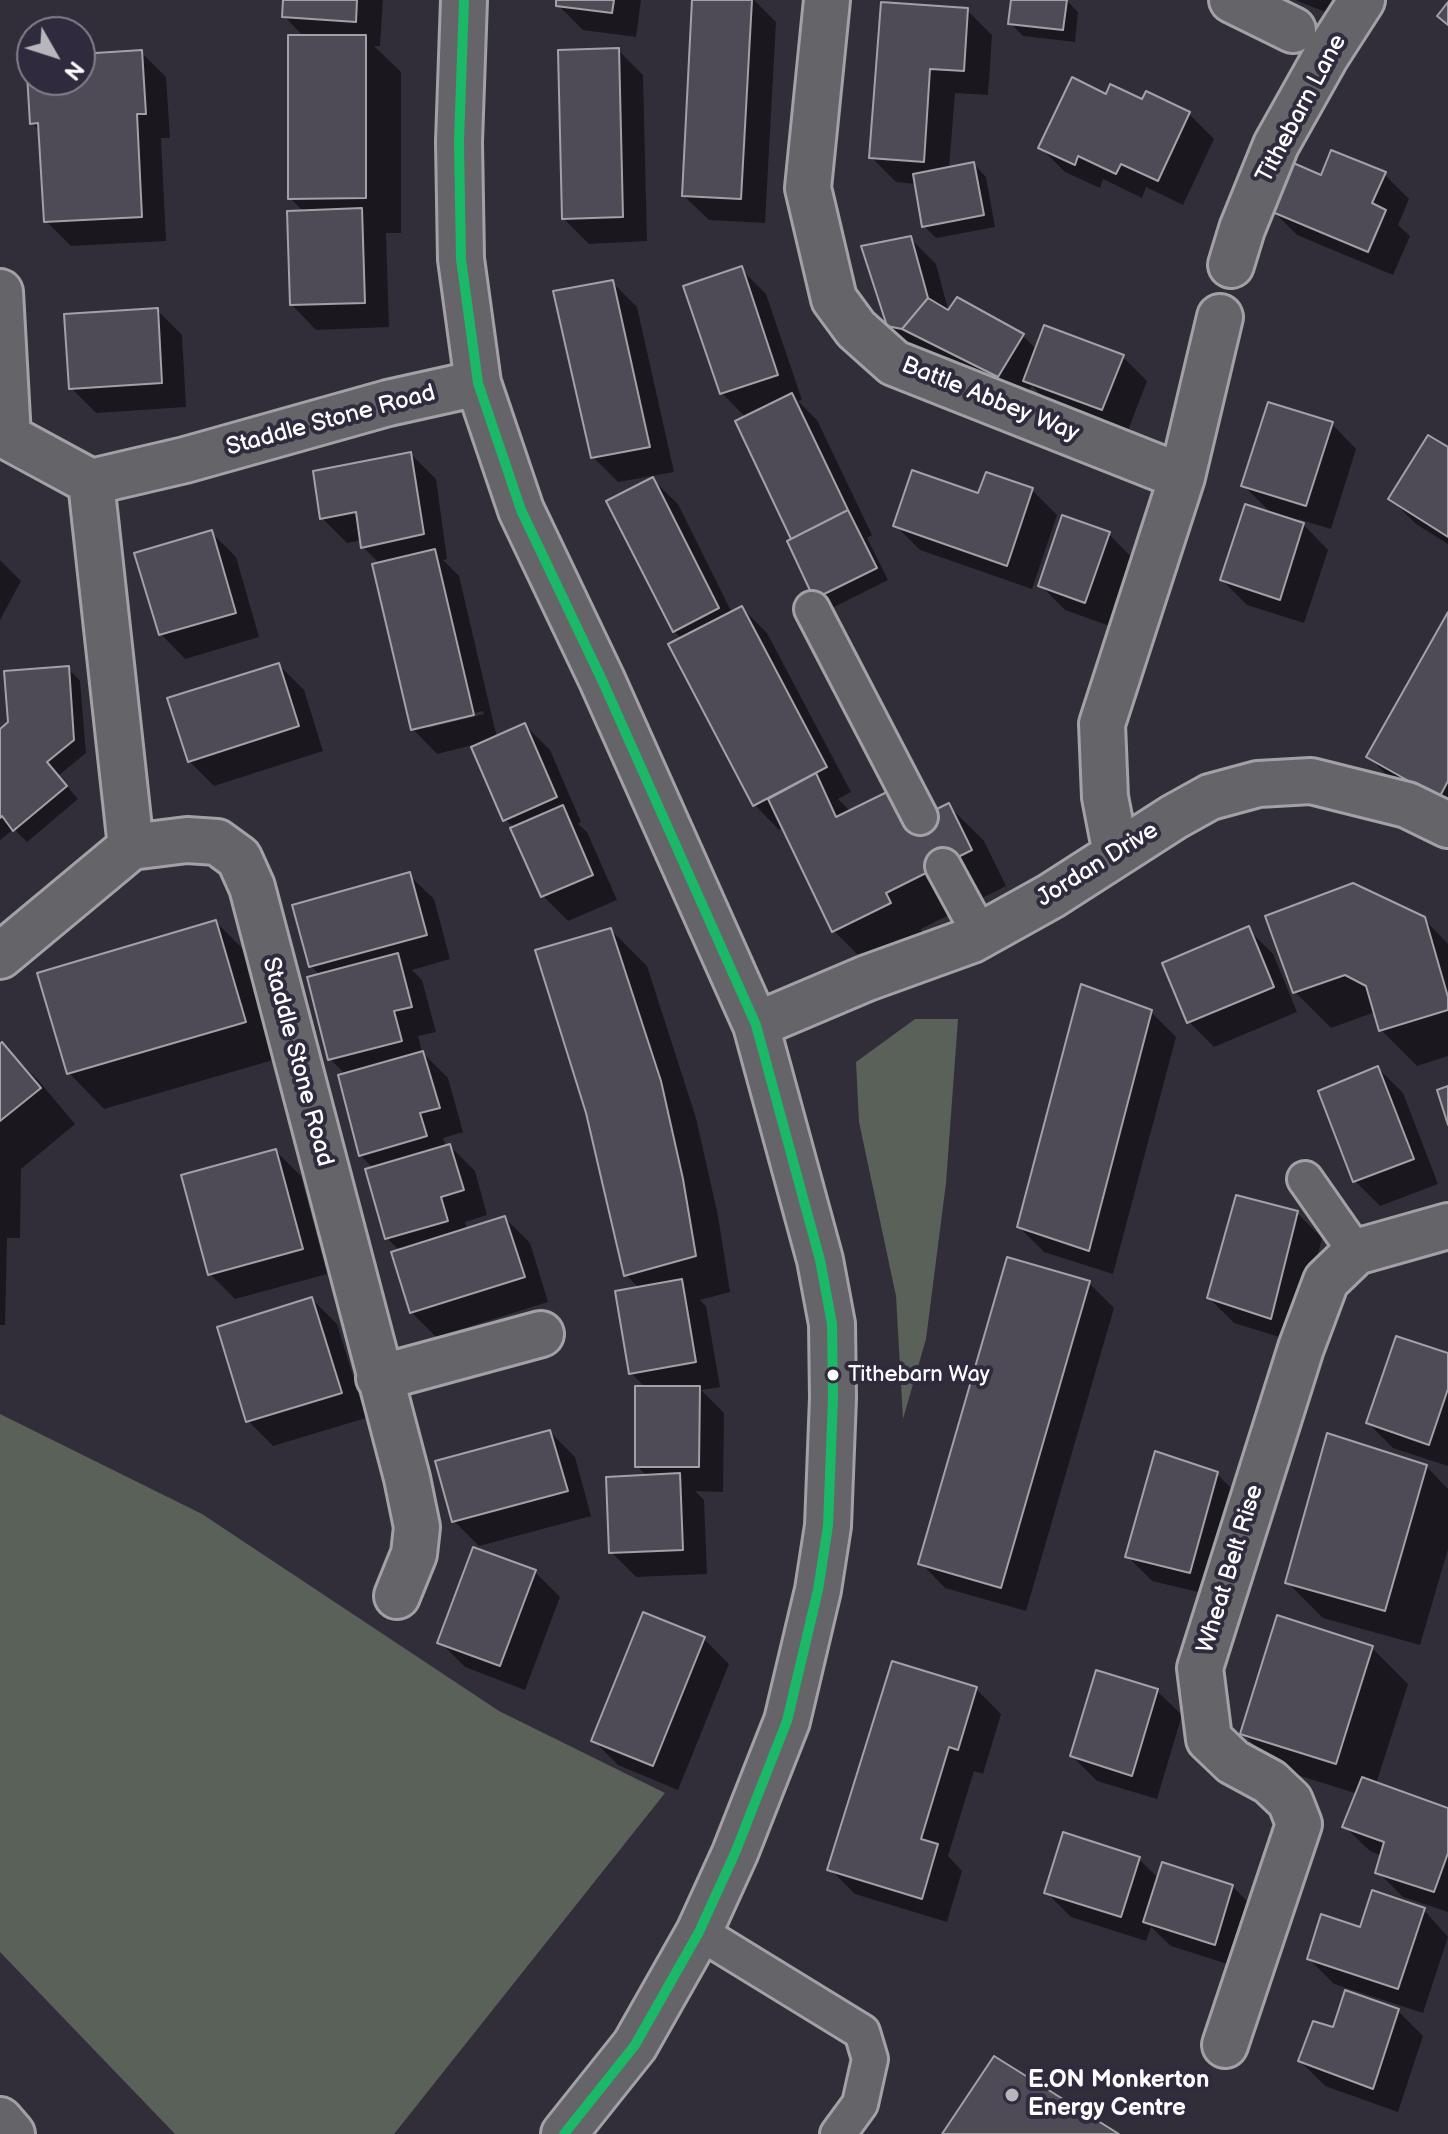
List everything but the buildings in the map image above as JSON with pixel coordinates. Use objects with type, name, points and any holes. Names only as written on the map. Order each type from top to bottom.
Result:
[{"type":"main road","points":[[464,0],[459,142],[461,259],[478,383],[521,510],[602,680],[756,1025],[820,1260],[832,1324],[833,1398],[828,1526],[815,1602],[787,1721],[735,1853],[699,1932],[635,2045],[564,2134]]},
{"type":"main road","name":"Battle Abbey Way","points":[[827,0],[808,188],[822,258],[834,299],[841,309],[856,329],[894,363],[1182,477]]},
{"type":"main road","points":[[1232,0],[1293,30]]},
{"type":"main road","name":"Tithebarn Lane","points":[[1231,265],[1276,145],[1362,0]]},
{"type":"main road","points":[[0,292],[4,435],[91,482],[131,847],[0,956]]},
{"type":"main road","points":[[1116,854],[1105,797],[1102,724],[1182,477],[1220,317]]},
{"type":"main road","name":"Staddle Stone Road","points":[[91,482],[185,460],[388,403],[478,383]]},
{"type":"main road","name":"Jordan Drive","points":[[756,1025],[980,934],[1051,896],[1210,797],[1258,784],[1311,781],[1407,805],[1448,825]]},
{"type":"main road","name":"Staddle Stone Road","points":[[131,847],[187,840],[217,842],[239,858],[252,887],[407,1478],[417,1527],[414,1554],[397,1596]]},
{"type":"main road","name":"Wheat Belt Rise","points":[[1225,2045],[1299,1824],[1290,1801],[1270,1782],[1233,1762],[1209,1739],[1200,1668],[1301,1348],[1326,1281],[1356,1252],[1448,1226]]},
{"type":"main road","points":[[379,1378],[541,1334]]},
{"type":"main road","points":[[0,2120],[12,2134]]},
{"type":"lane","points":[[812,609],[920,817]]},
{"type":"lane","points":[[943,866],[980,934]]},
{"type":"lane","points":[[1305,1179],[1356,1252]]},
{"type":"lane","points":[[699,1932],[862,2032],[870,2059],[860,2104],[838,2134]]},
{"type":"shaded area","points":[[915,1019],[958,1019],[946,1183],[926,1339],[903,1419],[896,1296],[859,1122],[856,1062]]},
{"type":"shaded area","points":[[0,1414],[202,1514],[499,1711],[665,1793],[394,2134],[175,2134],[0,1952]]},
{"type":"transit line","points":[[464,0],[459,142],[461,259],[478,383],[521,510],[602,680],[756,1025],[820,1260],[832,1324],[833,1398],[828,1526],[818,1590],[787,1721],[735,1853],[699,1932],[635,2045],[564,2134]]},
{"type":"place","name":"Tithebarn Way","points":[[833,1375]]},
{"type":"place","name":"E.ON Monkerton Energy Centre","points":[[1012,2095]]}]
